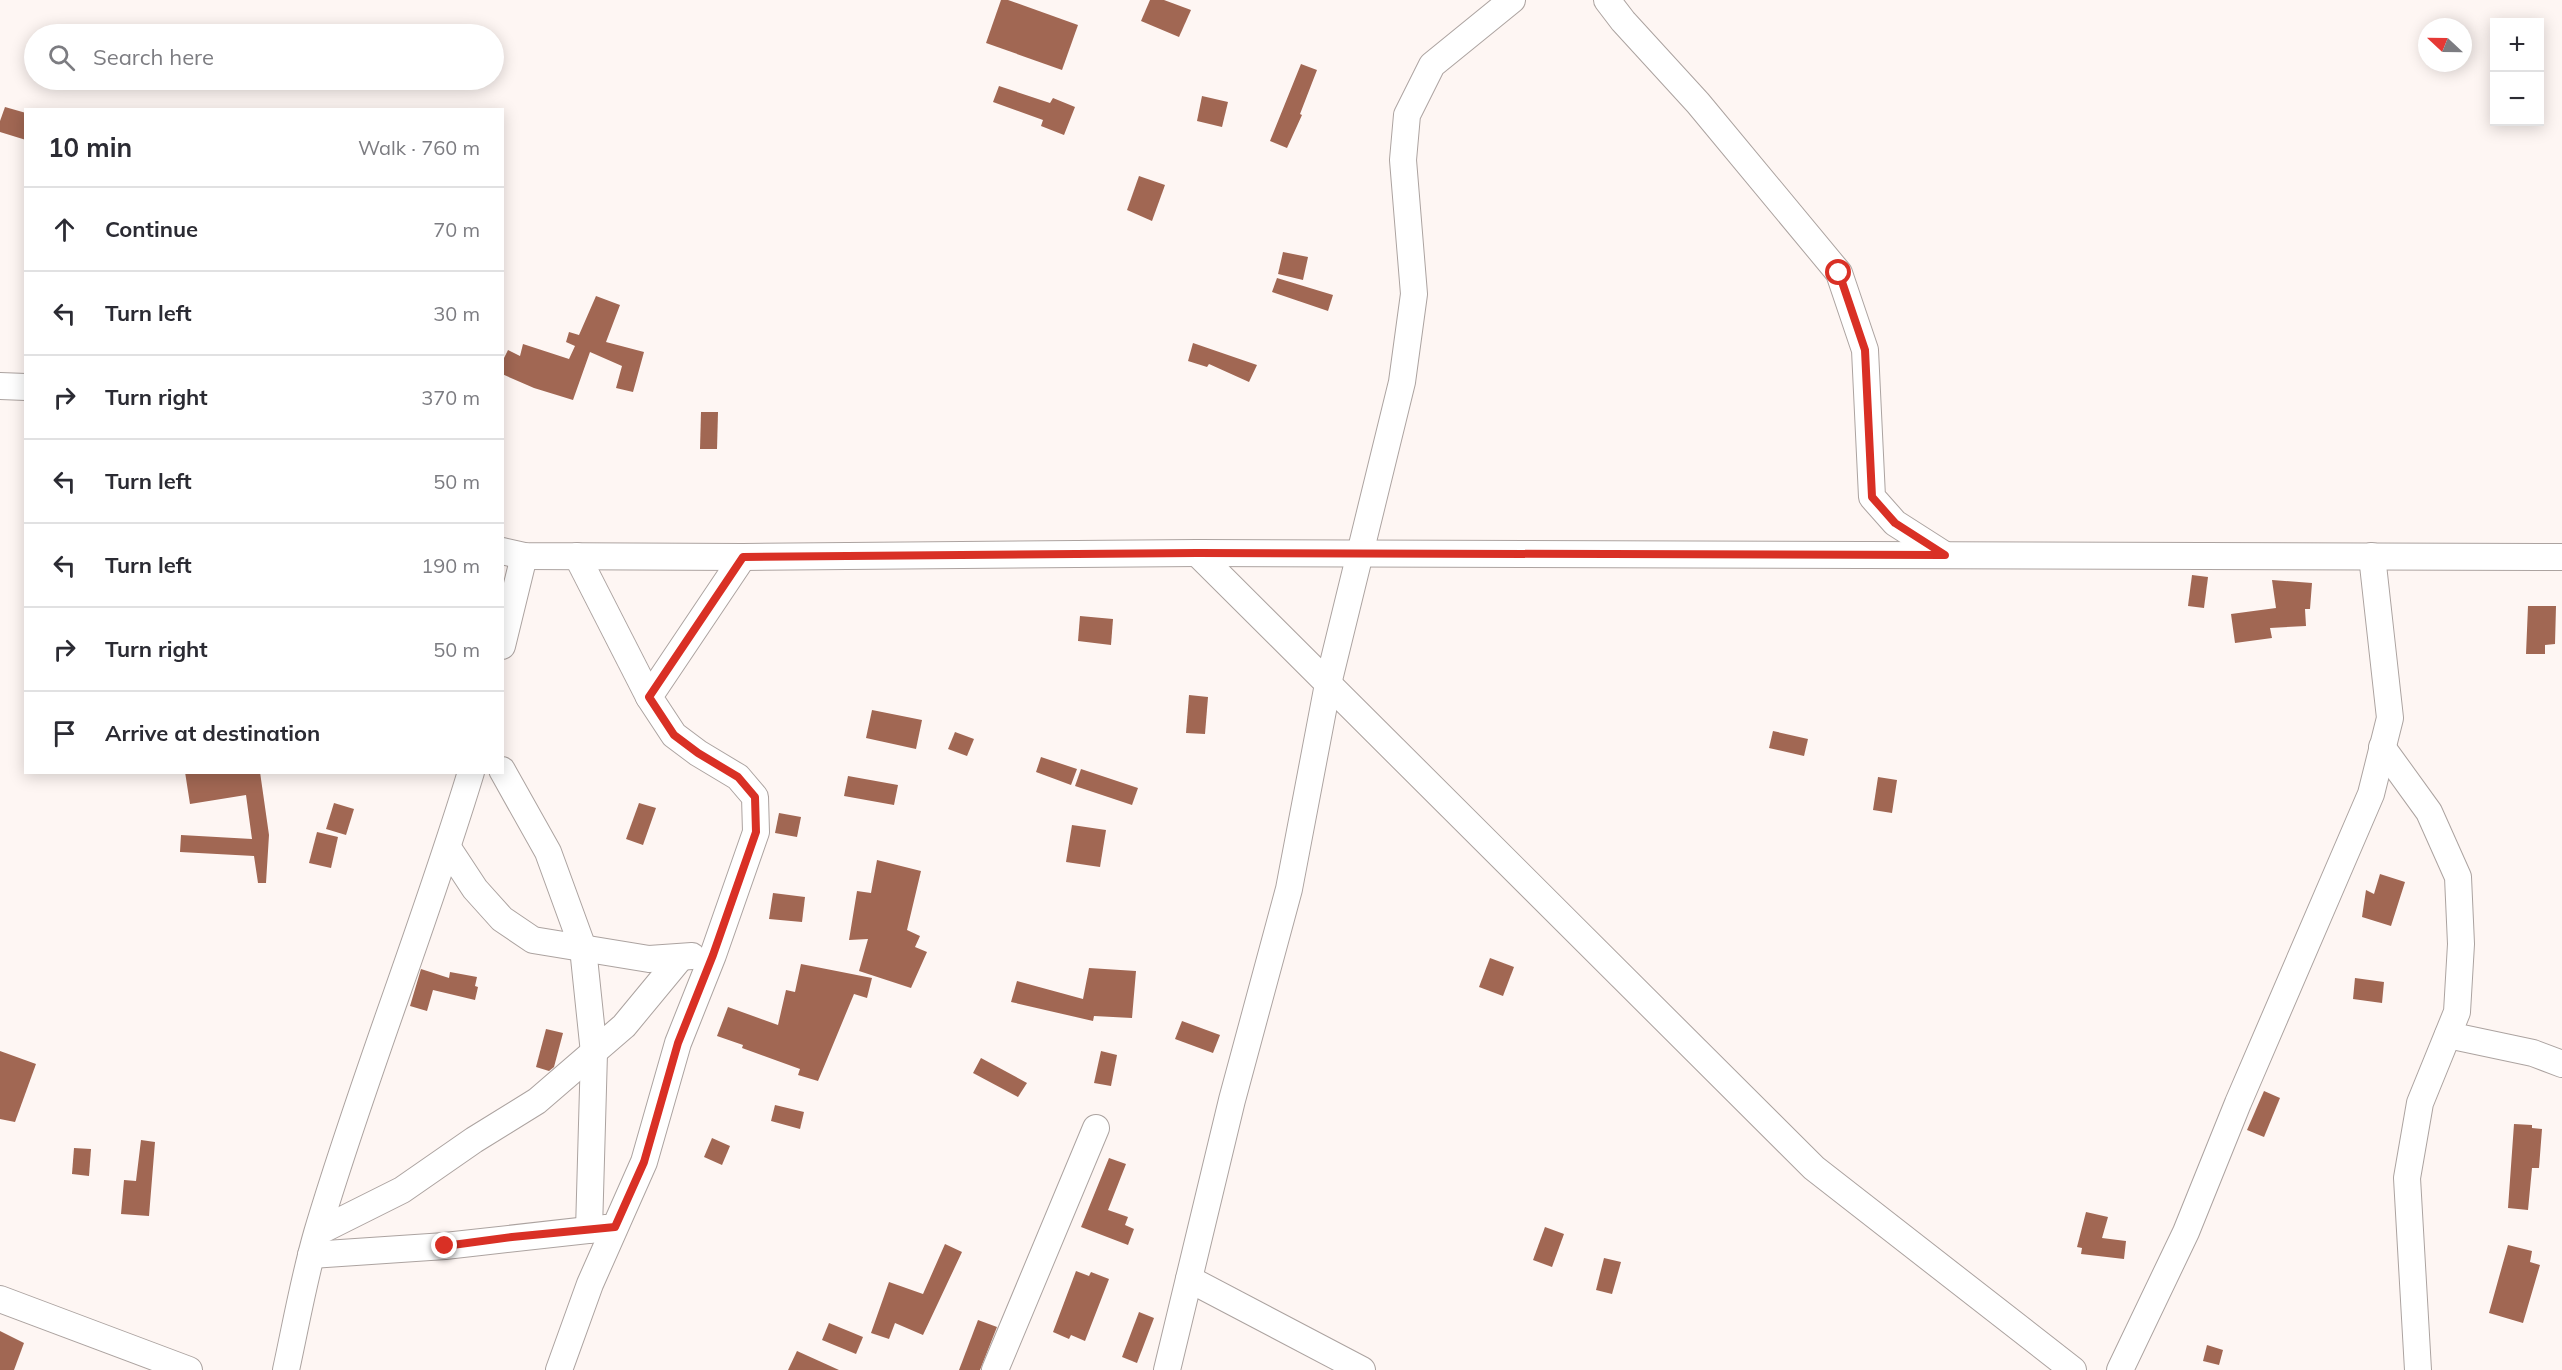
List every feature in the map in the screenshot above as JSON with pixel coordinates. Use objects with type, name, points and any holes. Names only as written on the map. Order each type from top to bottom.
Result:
[{"type":"street","points":[[1167,1370],[1232,1100],[1289,890],[1328,684],[1402,382],[1414,294],[1403,160],[1407,116],[1432,65],[1512,0]]},
{"type":"street","points":[[1607,0],[1698,104],[1839,273],[1865,350],[1872,497],[1895,523],[1945,555]]},
{"type":"street","points":[[0,386],[24,387]]},
{"type":"street","points":[[504,629],[513,553],[577,556],[743,557],[1197,553],[2562,557]]},
{"type":"street","points":[[1197,553],[1814,1168],[2073,1370]]},
{"type":"street","points":[[560,1370],[590,1284],[644,1162],[678,1043],[713,955],[756,832],[755,797],[738,777],[698,753],[674,735],[649,697],[577,556]]},
{"type":"street","points":[[2120,1370],[2186,1232],[2238,1103],[2371,794],[2390,718],[2372,556]]},
{"type":"street","points":[[649,697],[743,557]]},
{"type":"street","points":[[2382,747],[2429,812],[2458,877],[2461,944],[2457,1012],[2420,1103],[2407,1178],[2418,1370]]},
{"type":"street","points":[[286,1370],[315,1244],[384,1028],[448,848],[470,774]]},
{"type":"street","points":[[504,774],[548,852],[582,948],[594,1053],[590,1230]]},
{"type":"street","points":[[448,848],[475,889],[502,919],[533,940],[649,959],[713,955]]},
{"type":"street","points":[[315,1244],[537,1101],[624,1026],[681,957]]},
{"type":"street","points":[[2448,1035],[2533,1053],[2562,1064]]},
{"type":"street","points":[[995,1370],[1096,1128]]},
{"type":"street","points":[[315,1244],[445,1246],[615,1227]]},
{"type":"street","points":[[1189,1279],[1362,1370]]},
{"type":"street","points":[[0,1299],[189,1370]]},
{"type":"building","points":[[1001,0],[1008,0],[1078,25],[1062,70],[986,43]]},
{"type":"building","points":[[1150,0],[1164,0],[1191,10],[1179,37],[1141,21]]},
{"type":"building","points":[[1301,64],[1317,70],[1300,114],[1302,115],[1287,148],[1270,141]]},
{"type":"building","points":[[999,86],[1050,103],[1053,98],[1075,107],[1064,135],[1041,126],[1043,120],[993,102]]},
{"type":"building","points":[[1202,96],[1228,102],[1222,127],[1197,121]]},
{"type":"building","points":[[5,107],[24,112],[24,139],[0,132],[0,121]]},
{"type":"building","points":[[1139,176],[1165,185],[1152,221],[1127,210]]},
{"type":"building","points":[[1283,252],[1308,257],[1303,280],[1278,274]]},
{"type":"building","points":[[1277,278],[1333,295],[1328,311],[1272,292]]},
{"type":"building","points":[[596,296],[620,305],[606,342],[644,352],[633,392],[616,388],[622,366],[590,352],[573,400],[534,388],[504,375],[504,358],[508,350],[520,356],[523,344],[569,359],[575,346],[566,342],[569,332],[579,335]]},
{"type":"building","points":[[1193,343],[1257,365],[1249,382],[1209,364],[1207,367],[1188,361]]},
{"type":"building","points":[[701,412],[718,412],[717,449],[700,449]]},
{"type":"building","points":[[2192,575],[2208,577],[2204,608],[2188,606]]},
{"type":"building","points":[[2272,580],[2312,583],[2310,609],[2305,609],[2306,626],[2270,628],[2272,638],[2235,643],[2231,614],[2276,608]]},
{"type":"building","points":[[2528,606],[2556,606],[2555,644],[2545,645],[2545,654],[2526,654]]},
{"type":"building","points":[[1080,616],[1113,619],[1111,645],[1078,641]]},
{"type":"building","points":[[1189,695],[1208,697],[1205,734],[1186,733]]},
{"type":"building","points":[[872,710],[922,720],[916,749],[866,738]]},
{"type":"building","points":[[1773,731],[1808,739],[1804,756],[1769,748]]},
{"type":"building","points":[[955,732],[974,739],[967,756],[948,749]]},
{"type":"building","points":[[1041,757],[1077,769],[1071,785],[1036,772]]},
{"type":"building","points":[[1081,769],[1138,788],[1132,805],[1075,786]]},
{"type":"building","points":[[185,774],[260,774],[269,835],[266,883],[258,883],[254,856],[180,852],[181,835],[252,839],[246,795],[190,804]]},
{"type":"building","points":[[848,776],[898,785],[894,805],[844,796]]},
{"type":"building","points":[[1878,777],[1897,780],[1892,813],[1873,810]]},
{"type":"building","points":[[334,803],[354,809],[346,835],[326,829]]},
{"type":"building","points":[[639,803],[656,808],[643,845],[626,839]]},
{"type":"building","points":[[779,813],[801,817],[797,837],[775,833]]},
{"type":"building","points":[[1072,825],[1106,830],[1100,867],[1066,862]]},
{"type":"building","points":[[317,832],[338,837],[331,868],[309,863]]},
{"type":"building","points":[[877,860],[921,871],[907,930],[920,936],[915,947],[927,952],[911,988],[859,971],[868,939],[849,940],[857,891],[871,893]]},
{"type":"building","points":[[2380,874],[2405,882],[2391,926],[2362,917],[2366,890],[2374,894]]},
{"type":"building","points":[[773,893],[805,897],[802,922],[769,919]]},
{"type":"building","points":[[1490,958],[1514,967],[1503,996],[1479,987]]},
{"type":"building","points":[[801,964],[872,978],[867,998],[854,994],[818,1081],[798,1075],[800,1069],[742,1048],[743,1045],[717,1036],[728,1007],[778,1025],[786,990],[795,992]]},
{"type":"building","points":[[1089,968],[1136,971],[1132,1018],[1094,1016],[1093,1021],[1011,1002],[1017,981],[1083,999]]},
{"type":"building","points":[[421,969],[449,978],[450,972],[477,977],[475,986],[478,987],[475,1000],[433,990],[427,1011],[410,1006]]},
{"type":"building","points":[[2355,978],[2384,982],[2382,1003],[2353,999]]},
{"type":"building","points":[[1182,1021],[1220,1035],[1213,1053],[1175,1039]]},
{"type":"building","points":[[546,1029],[563,1033],[554,1067],[549,1071],[536,1067]]},
{"type":"building","points":[[0,1051],[36,1064],[15,1122],[0,1119]]},
{"type":"building","points":[[1101,1051],[1117,1055],[1111,1086],[1094,1083]]},
{"type":"building","points":[[981,1058],[1027,1083],[1018,1097],[973,1073]]},
{"type":"building","points":[[2264,1091],[2280,1098],[2264,1137],[2247,1130]]},
{"type":"building","points":[[775,1105],[804,1112],[800,1129],[771,1121]]},
{"type":"building","points":[[2514,1124],[2532,1125],[2532,1128],[2542,1129],[2539,1168],[2532,1168],[2528,1210],[2508,1208]]},
{"type":"building","points":[[712,1138],[730,1146],[722,1165],[704,1157]]},
{"type":"building","points":[[141,1140],[155,1142],[149,1216],[121,1214],[124,1180],[136,1181]]},
{"type":"building","points":[[74,1148],[91,1149],[89,1176],[72,1174]]},
{"type":"building","points":[[1109,1158],[1126,1164],[1108,1210],[1128,1217],[1125,1225],[1134,1229],[1128,1245],[1081,1227]]},
{"type":"building","points":[[2086,1212],[2108,1217],[2102,1238],[2126,1241],[2124,1259],[2081,1254],[2082,1248],[2077,1247]]},
{"type":"building","points":[[1545,1227],[1564,1234],[1552,1267],[1533,1260]]},
{"type":"building","points":[[945,1244],[962,1252],[923,1335],[895,1323],[889,1339],[871,1333],[889,1282],[923,1294]]},
{"type":"building","points":[[2508,1245],[2532,1251],[2530,1262],[2540,1265],[2523,1323],[2489,1313]]},
{"type":"building","points":[[1604,1258],[1621,1262],[1612,1294],[1596,1290]]},
{"type":"building","points":[[1076,1271],[1089,1276],[1091,1272],[1109,1279],[1085,1341],[1071,1335],[1069,1339],[1053,1332]]},
{"type":"building","points":[[1139,1312],[1154,1318],[1137,1363],[1122,1357]]},
{"type":"building","points":[[978,1320],[997,1327],[980,1370],[959,1370]]},
{"type":"building","points":[[829,1323],[863,1337],[856,1354],[822,1340]]},
{"type":"building","points":[[0,1331],[24,1343],[14,1370],[0,1370]]},
{"type":"building","points":[[2207,1345],[2223,1350],[2219,1365],[2203,1361]]},
{"type":"building","points":[[797,1351],[839,1370],[788,1370]]},
{"type":"route","points":[[445,1246],[615,1227],[644,1162],[678,1043],[713,955],[756,832],[755,797],[738,777],[698,753],[674,735],[649,697],[743,557],[1197,553],[1945,555],[1895,523],[1872,497],[1865,350],[1839,273]]}]
